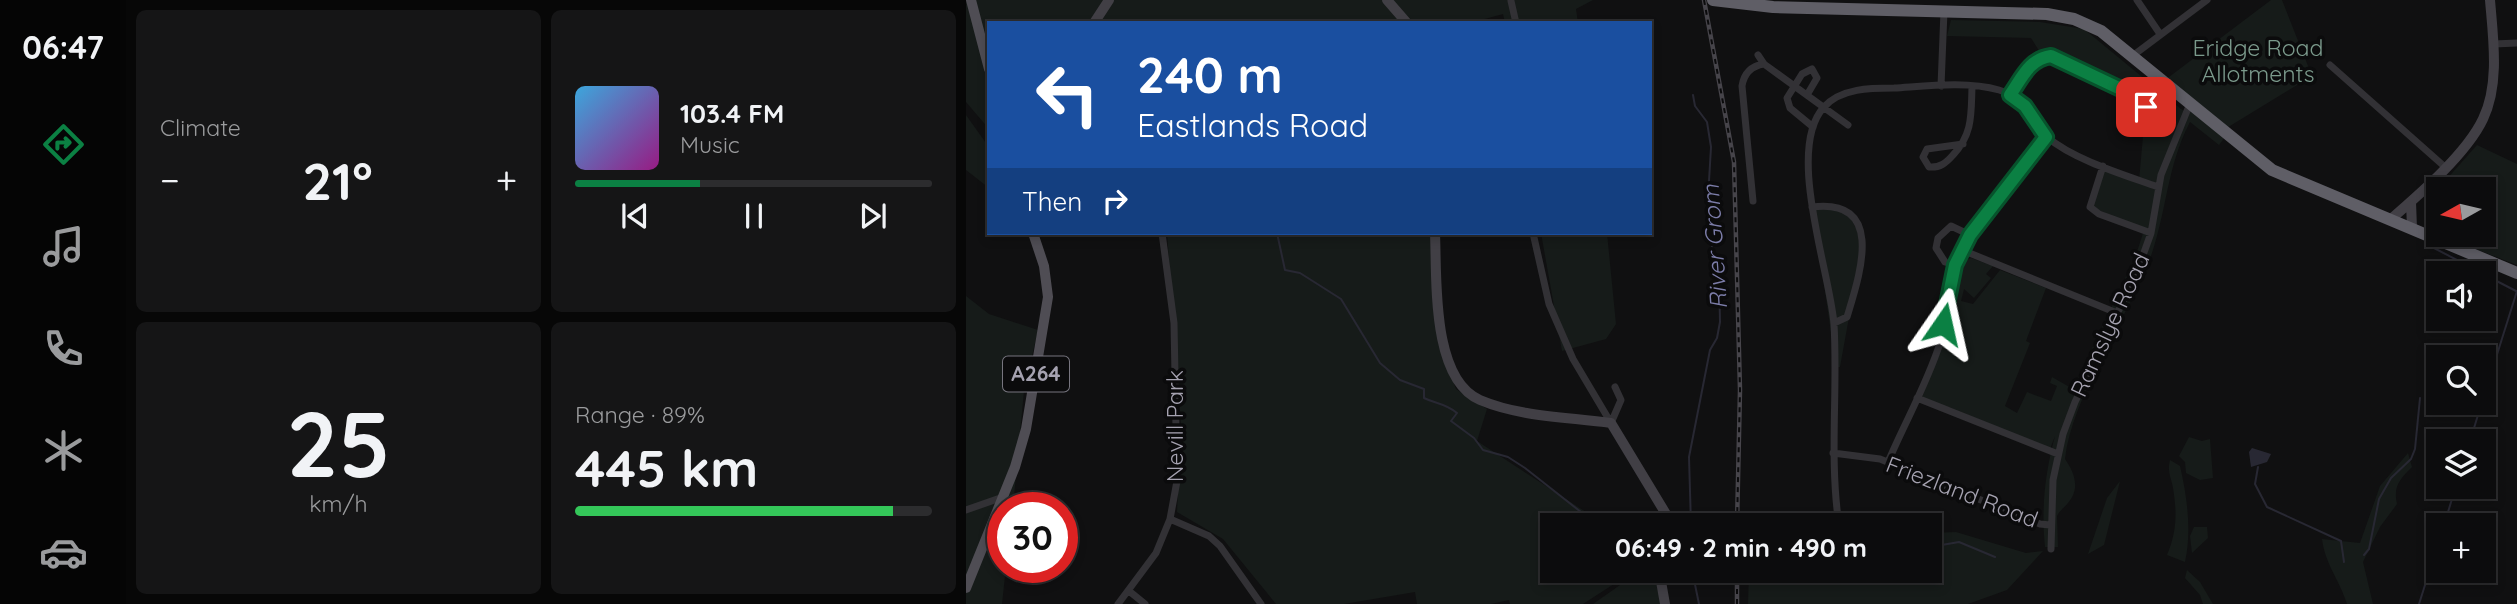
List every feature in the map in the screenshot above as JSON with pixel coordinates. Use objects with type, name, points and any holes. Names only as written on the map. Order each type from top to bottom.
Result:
[{"type":"highway","points":[[1713,0],[1773,7],[2046,15],[2074,19],[2101,31],[2189,106],[2272,170],[2517,273]]},
{"type":"main road","points":[[971,0],[987,61]]},
{"type":"main road","name":"A264","points":[[1005,492],[1026,429],[1048,309],[1047,283],[1034,235]]},
{"type":"main road","name":"A264","points":[[966,588],[987,537]]},
{"type":"street","points":[[1095,21],[1109,0]]},
{"type":"street","points":[[1387,0],[1405,21]]},
{"type":"street","points":[[2137,0],[2160,34]]},
{"type":"street","points":[[2131,57],[2207,0]]},
{"type":"street","points":[[2391,219],[2445,167],[2483,119],[2491,93],[2494,44],[2490,0]]},
{"type":"street","points":[[1511,1],[1516,21]]},
{"type":"street","points":[[1941,86],[1944,11]]},
{"type":"street","points":[[2494,44],[2517,43]]},
{"type":"street","points":[[1758,55],[1764,64],[1849,125]]},
{"type":"street","points":[[2010,95],[2029,66],[2039,58],[2051,56],[2125,91]]},
{"type":"street","points":[[1752,201],[1751,163],[1742,86],[1750,69],[1764,64]]},
{"type":"street","points":[[2330,65],[2445,167]]},
{"type":"street","points":[[1807,95],[1817,78],[1812,69],[1806,69],[1787,103],[1813,127]]},
{"type":"street","points":[[1963,144],[1927,149],[1923,157],[1924,163],[1929,167],[1945,164],[1963,144],[1971,126],[1972,86]]},
{"type":"street","points":[[1837,513],[1833,483],[1833,323],[1812,207],[1810,163],[1813,127],[1825,106],[1846,93],[1865,89],[1972,86],[2000,90],[2025,106],[2046,137],[2103,166],[2158,187]]},
{"type":"street","name":"Ramslye Road","points":[[2051,549],[2050,526],[2058,454],[2075,402],[2118,313],[2151,233],[2158,187],[2189,106]]},
{"type":"street","points":[[1888,462],[1941,340],[1955,265],[1962,250],[1970,235],[2046,137]]},
{"type":"street","points":[[2103,166],[2090,207],[2099,214],[2151,233]]},
{"type":"street","points":[[2411,202],[2412,228]]},
{"type":"street","points":[[1812,207],[1833,205],[1846,209],[1858,221],[1864,241],[1847,317],[1833,323]]},
{"type":"street","points":[[1955,265],[1945,262],[1936,248],[1938,238],[1951,226],[1970,235]]},
{"type":"street","name":"Nevill Park","points":[[1118,604],[1156,553],[1170,519],[1177,481],[1174,318],[1162,235]]},
{"type":"street","points":[[1435,235],[1443,346],[1456,380],[1478,399],[1519,411],[1611,423]]},
{"type":"street","points":[[1533,235],[1549,304],[1573,359],[1665,513]]},
{"type":"street","points":[[1962,250],[2118,313]]},
{"type":"street","points":[[1611,423],[1621,400],[1615,387]]},
{"type":"street","points":[[1917,398],[2058,454]]},
{"type":"street","name":"Friezland Road","points":[[1833,453],[1888,462],[2050,526]]},
{"type":"street","points":[[966,510],[987,503]]},
{"type":"street","points":[[1170,519],[1209,536],[1230,556],[1261,604]]},
{"type":"street","points":[[1661,583],[1665,604]]},
{"type":"street","points":[[1129,592],[1145,604]]},
{"type":"green space","points":[[966,0],[1593,0],[1576,9],[1578,21],[1505,21],[1503,14],[1477,21],[987,21],[987,127],[966,102]]},
{"type":"green space","name":"Eridge Road Allotments","points":[[2271,0],[2282,0],[2312,76],[2225,129],[2165,80]]},
{"type":"green space","points":[[1951,20],[2040,22],[2084,29],[2181,109],[2187,113],[2190,109],[2225,137],[2219,145],[2190,122],[2182,139],[2151,256],[2089,383],[2070,435],[2065,459],[2071,469],[2075,486],[2072,497],[2057,516],[2058,547],[2045,547],[2043,519],[2046,477],[2055,436],[2050,449],[1949,407],[1947,410],[1917,398],[1929,376],[1957,263],[1971,258],[1993,266],[1986,274],[1991,278],[1974,298],[1964,289],[1961,301],[1973,304],[2000,270],[2046,288],[2026,341],[2030,343],[2005,406],[2017,413],[2027,392],[2051,401],[2057,386],[2050,383],[2052,377],[2073,389],[2136,255],[2144,230],[2092,207],[2103,168],[2139,181],[2143,136],[2125,90],[2041,54],[2031,38],[1947,36]]},
{"type":"green space","points":[[966,115],[986,143],[987,139],[987,186],[966,170]]},
{"type":"green space","points":[[2477,145],[2517,164],[2517,265],[2470,247],[2496,247],[2496,177],[2449,177]]},
{"type":"green space","points":[[1813,208],[1846,210],[1863,240],[1840,367],[1836,367]]},
{"type":"green space","points":[[1167,235],[1432,235],[1439,345],[1456,389],[1487,409],[1477,441],[1587,513],[1540,513],[1540,583],[1615,583],[1583,604],[1510,604],[1509,600],[1491,604],[1417,604],[1415,592],[1344,604],[1276,604],[1223,539],[1177,512],[1181,427]]},
{"type":"green space","points":[[1541,235],[1607,235],[1616,324],[1606,339],[1562,351]]},
{"type":"green space","points":[[966,296],[989,314],[1038,330],[1024,391],[1014,492],[987,492],[987,583],[1004,583],[1002,604],[966,604]]},
{"type":"green space","points":[[2189,437],[2202,441],[2210,439],[2213,478],[2200,480],[2186,473],[2185,462],[2179,456]]},
{"type":"green space","points":[[2408,453],[2412,467],[2398,483],[2397,504],[2380,527],[2363,562],[2373,604],[2347,604],[2326,556],[2322,539],[2360,543],[2380,486]]},
{"type":"green space","points":[[2170,460],[2180,466],[2187,501],[2188,538],[2185,562],[2167,555],[2175,522]]},
{"type":"green space","points":[[2120,481],[2104,545],[2088,554],[2107,498]]},
{"type":"green space","points":[[2194,527],[2207,527],[2208,538],[2192,553],[2190,536]]},
{"type":"green space","points":[[1956,532],[2026,553],[2043,551],[2007,590],[1968,604],[1748,604],[1749,583],[1942,583],[1942,533]]},
{"type":"green space","points":[[2187,570],[2200,582],[2213,604],[2203,604],[2200,595],[2185,578]]},
{"type":"green space","points":[[1623,583],[1656,583],[1662,604],[1593,604]]},
{"type":"shaded area","points":[[2252,448],[2271,454],[2267,462],[2251,467],[2249,452]]},
{"type":"waterway","name":"River Grom","points":[[1691,513],[1689,457],[1710,350],[1717,338],[1720,322],[1719,278],[1711,258],[1714,221],[1708,198],[1711,147],[1707,122],[1695,106],[1693,95]]},
{"type":"waterway","points":[[1277,235],[1285,270],[1300,273],[1341,299],[1380,363],[1400,380],[1424,389],[1424,398],[1457,413],[1451,421],[1474,438],[1483,450],[1508,457],[1582,513]]},
{"type":"waterway","points":[[2432,247],[2459,261]]},
{"type":"waterway","points":[[2496,281],[2516,291]]},
{"type":"waterway","points":[[2496,358],[2517,291]]},
{"type":"waterway","points":[[2364,555],[2369,549],[2379,499],[2391,478],[2411,459],[2415,449],[2420,398]]},
{"type":"waterway","points":[[2474,429],[2478,415]]},
{"type":"waterway","points":[[2258,467],[2255,484],[2267,507],[2341,541],[2344,562]]},
{"type":"waterway","points":[[2448,513],[2452,499]]},
{"type":"waterway","points":[[1942,545],[1959,542],[1995,557]]},
{"type":"waterway","points":[[2419,604],[2426,582]]},
{"type":"waterway","name":"River Grom","points":[[1695,583],[1699,604]]},
{"type":"railway","points":[[1704,0],[1734,162],[1740,390],[1737,513]]},
{"type":"railway","points":[[1737,583],[1737,604]]},
{"type":"route","points":[[1943,324],[1955,265],[1970,235],[2026,159],[2046,137],[2025,106],[2010,95],[2029,66],[2039,58],[2051,56],[2125,91],[2146,107]]}]
